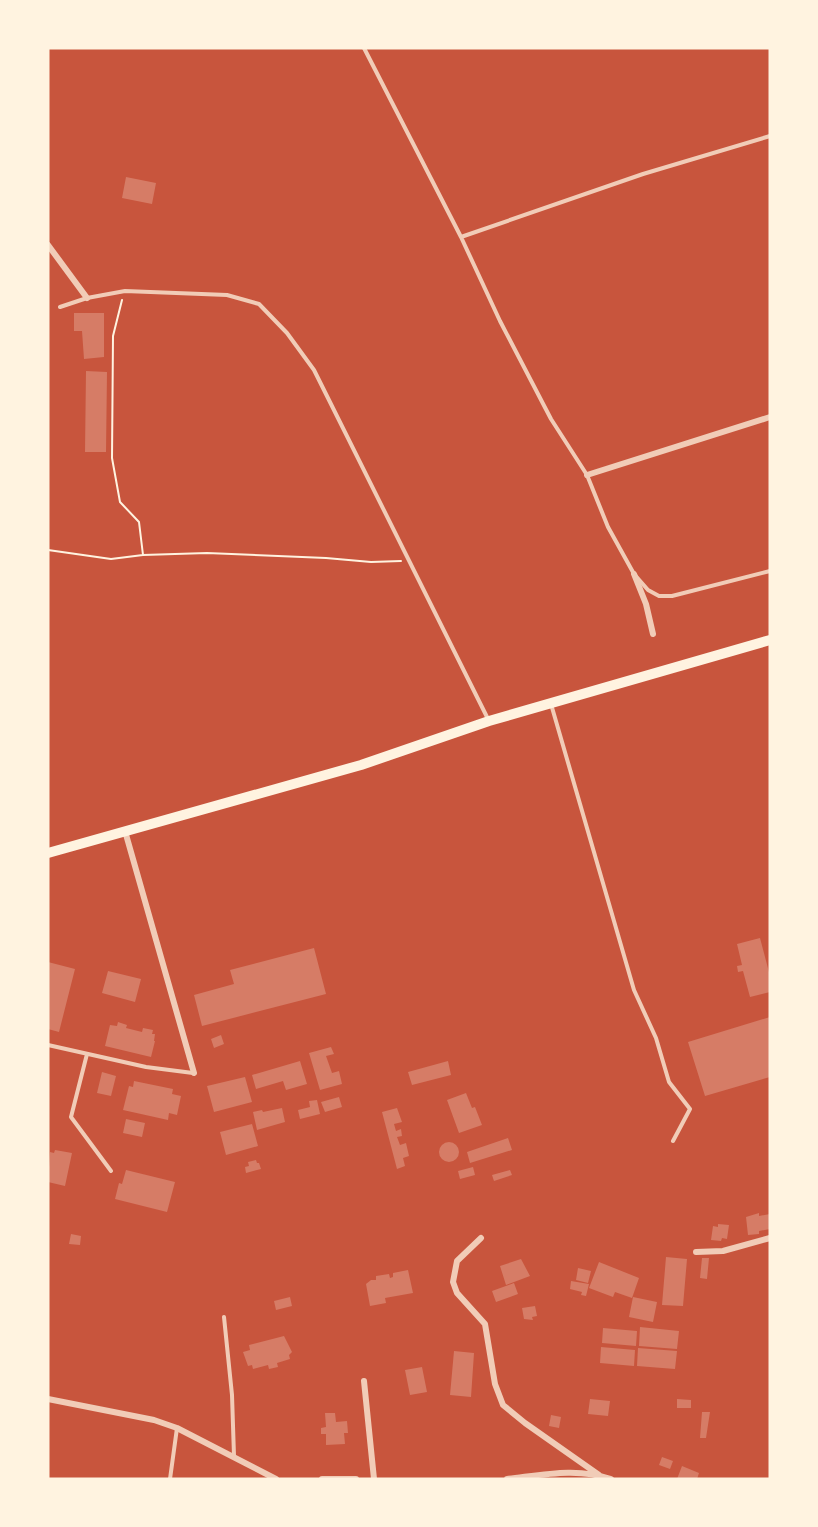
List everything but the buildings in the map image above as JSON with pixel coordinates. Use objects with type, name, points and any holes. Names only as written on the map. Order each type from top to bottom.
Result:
[{"type":"main road","points":[[48,853],[361,765],[489,722],[770,639]]},
{"type":"street","points":[[48,245],[87,297]]},
{"type":"street","points":[[587,475],[770,417]]},
{"type":"street","points":[[634,574],[646,604],[652,634]]},
{"type":"street","points":[[125,830],[194,1073]]},
{"type":"street","points":[[481,1238],[458,1261],[453,1282],[457,1293],[485,1324],[495,1384],[503,1405],[599,1475]]},
{"type":"street","points":[[696,1252],[723,1251],[770,1238]]},
{"type":"street","points":[[364,1381],[374,1479]]},
{"type":"street","points":[[48,1399],[154,1420],[177,1428],[271,1478]]},
{"type":"street","points":[[507,1479],[578,1472],[611,1479]]},
{"type":"street","points":[[322,1479],[356,1479]]},
{"type":"lane","points":[[364,48],[461,237],[500,321],[551,419],[587,475],[608,527],[634,574],[648,590],[659,596],[672,596],[770,571]]},
{"type":"lane","points":[[461,237],[644,174],[770,136]]},
{"type":"lane","points":[[60,307],[87,297],[125,291],[226,295],[259,304],[287,333],[314,370],[489,722]]},
{"type":"lane","points":[[550,704],[634,990],[656,1038],[669,1082],[690,1109],[673,1141]]},
{"type":"lane","points":[[48,1045],[146,1067],[194,1073]]},
{"type":"lane","points":[[87,1054],[71,1117],[111,1171]]},
{"type":"lane","points":[[224,1317],[232,1395],[234,1457]]},
{"type":"lane","points":[[170,1479],[177,1428]]},
{"type":"path","points":[[125,291],[113,336],[112,458],[120,502],[139,522],[143,555]]},
{"type":"path","points":[[48,550],[111,559],[143,555],[207,553],[371,562],[408,561]]}]
